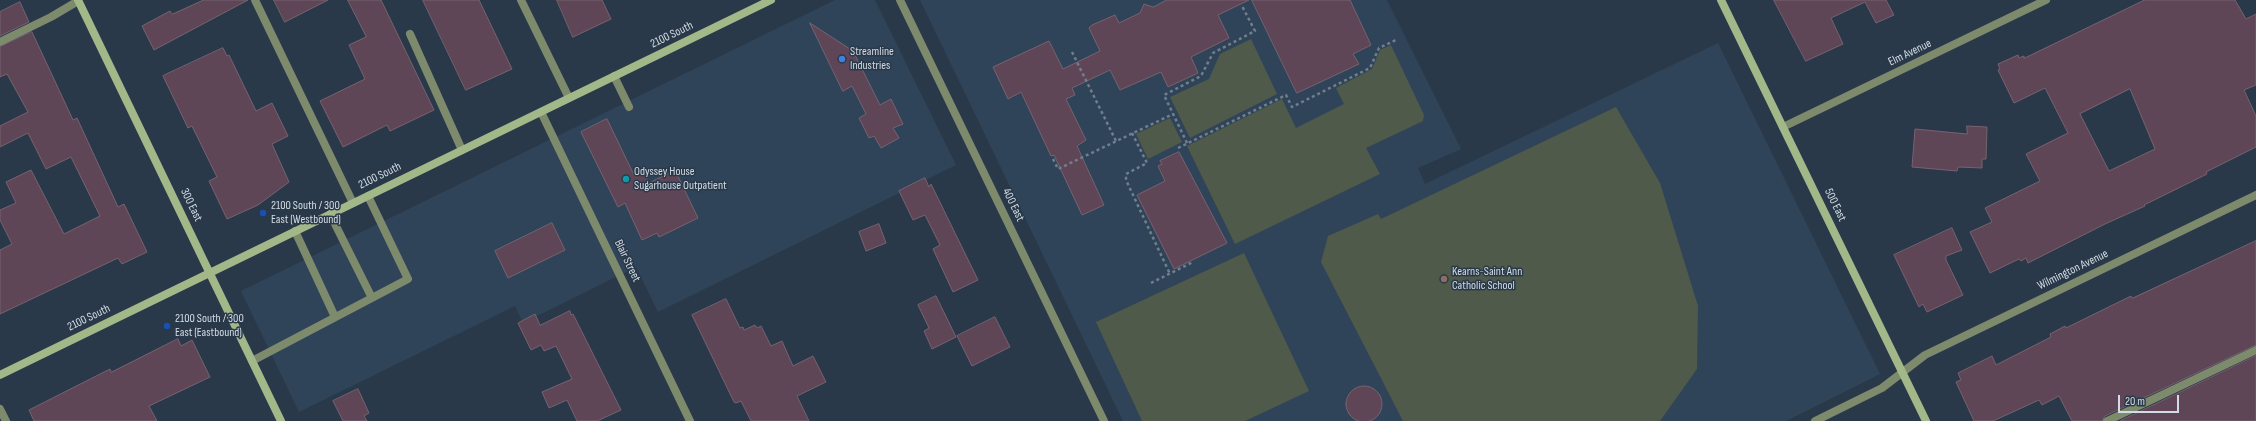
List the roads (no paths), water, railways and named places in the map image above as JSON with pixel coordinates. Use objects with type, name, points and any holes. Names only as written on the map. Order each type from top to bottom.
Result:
[{"type":"street","points":[[0,42],[51,17],[79,0]]},
{"type":"street","name":"300 East","points":[[79,0],[280,421]]},
{"type":"street","points":[[255,0],[353,203]]},
{"type":"street","points":[[521,0],[569,98]]},
{"type":"street","name":"2100 South","points":[[0,375],[771,0]]},
{"type":"street","name":"400 East","points":[[900,0],[1104,421]]},
{"type":"street","name":"500 East","points":[[1721,0],[1926,421]]},
{"type":"street","name":"Elm Avenue","points":[[1783,127],[2046,0]]},
{"type":"street","points":[[410,34],[462,150]]},
{"type":"street","points":[[614,76],[629,107]]},
{"type":"street","name":"Blair Street","points":[[541,112],[690,421]]},
{"type":"street","name":"Wilmington Avenue","points":[[1815,421],[1882,388],[1925,355],[2256,195]]},
{"type":"street","points":[[252,361],[408,279],[368,196]]},
{"type":"street","points":[[330,214],[372,298]]},
{"type":"street","points":[[295,231],[335,317]]},
{"type":"street","points":[[2107,421],[2256,350]]},
{"type":"street","points":[[0,409],[6,421]]},
{"type":"place","name":"Streamline Industries","points":[[842,59]]},
{"type":"place","name":"Odyssey House Sugarhouse Outpatient","points":[[626,179]]},
{"type":"place","name":"2100 South / 300 East (Westbound)","points":[[263,213]]},
{"type":"place","name":"Kearns-Saint Ann Catholic School","points":[[1444,279]]},
{"type":"place","name":"2100 South / 300 East (Eastbound)","points":[[167,326]]}]
